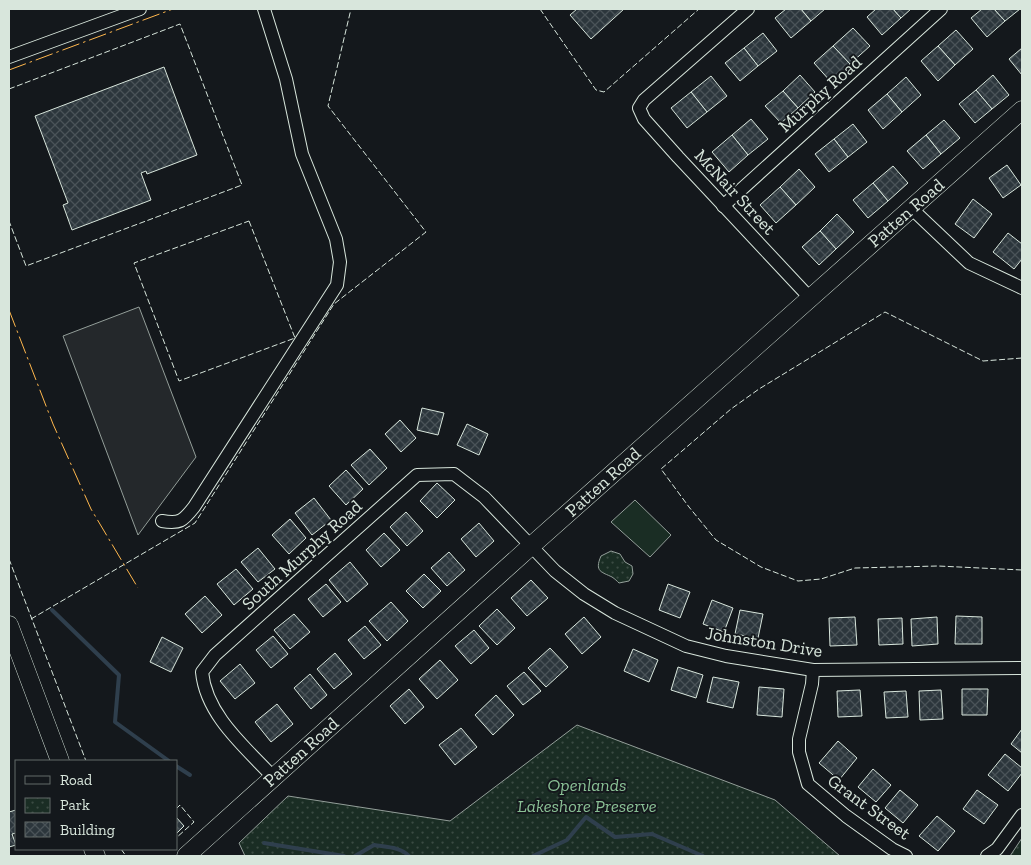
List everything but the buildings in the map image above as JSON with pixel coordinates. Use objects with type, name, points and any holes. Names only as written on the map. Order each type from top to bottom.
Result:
[{"type":"street","points":[[9,57],[140,9]]},
{"type":"street","points":[[162,521],[174,523],[185,519],[194,507],[337,285],[340,262],[336,239],[302,154],[286,79],[264,9]]},
{"type":"street","name":"McNair Street","points":[[748,9],[644,100],[639,108],[644,119],[810,298]]},
{"type":"street","name":"Murphy Road","points":[[723,206],[941,9]]},
{"type":"street","name":"Patten Road","points":[[192,854],[273,776],[1022,110]]},
{"type":"street","points":[[910,208],[970,263],[1022,288]]},
{"type":"street","name":"South Murphy Road","points":[[273,776],[227,727],[212,706],[204,687],[202,672],[215,655],[417,475],[454,474],[484,497],[531,546]]},
{"type":"street","name":"Johnston Drive","points":[[531,546],[555,571],[584,594],[615,613],[686,646],[726,656],[813,670],[1022,668]]},
{"type":"street","points":[[10,634],[60,760]]},
{"type":"street","name":"Grant Street","points":[[813,670],[799,752],[808,784],[846,816],[892,849],[906,856]]},
{"type":"street","points":[[987,856],[997,849],[1022,814]]},
{"type":"green space","points":[[635,500],[671,535],[650,557],[611,522]]},
{"type":"green space","points":[[611,551],[620,554],[625,562],[632,566],[633,574],[629,581],[619,583],[600,571],[598,565],[601,556]]},
{"type":"green space","name":"Openlands Lakeshore Preserve","points":[[577,725],[775,800],[840,856],[245,856],[239,843],[288,796],[450,821]]},
{"type":"green space","points":[[1022,838],[1022,856],[1010,856]]},
{"type":"shaded area","points":[[139,307],[196,457],[138,535],[63,336]]},
{"type":"waterway","points":[[52,610],[119,675],[115,722],[168,760]]},
{"type":"waterway","points":[[178,767],[190,775]]},
{"type":"waterway","points":[[533,856],[567,840],[586,817],[615,837],[652,834],[703,856]]},
{"type":"waterway","points":[[264,843],[344,856]]},
{"type":"waterway","points":[[355,856],[374,845],[397,849],[409,856]]},
{"type":"fence","points":[[31,619],[195,523],[334,304],[426,232],[328,106],[351,9]]},
{"type":"fence","points":[[540,9],[596,90],[604,92],[699,9]]},
{"type":"fence","points":[[9,89],[180,24],[242,185],[26,266],[9,221]]},
{"type":"fence","points":[[249,221],[295,338],[179,381],[134,263],[249,221]]},
{"type":"fence","points":[[1022,358],[983,361],[885,312],[759,389],[731,409],[661,469],[716,540],[761,567],[798,581],[821,579],[855,568],[938,566],[1022,570]]},
{"type":"fence","points":[[9,559],[86,760]]},
{"type":"fence","points":[[178,807],[180,805],[194,822],[178,836]]},
{"type":"fence","points":[[122,850],[126,856]]},
{"type":"power","points":[[9,70],[173,9]]},
{"type":"power","points":[[9,310],[53,424],[91,509],[138,588]]}]
